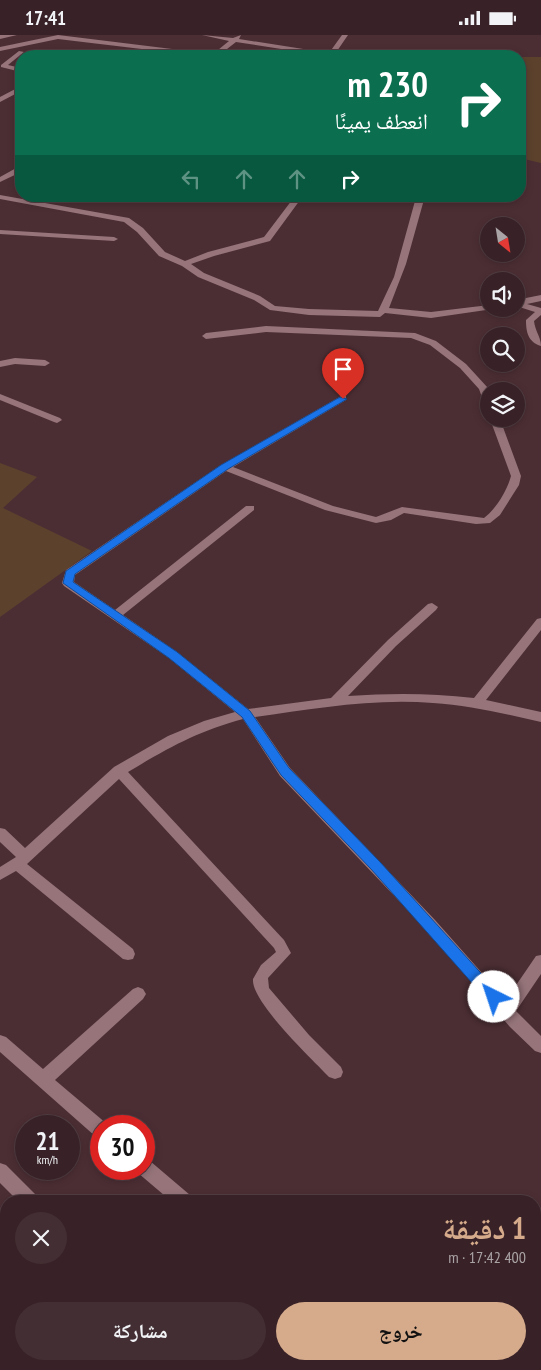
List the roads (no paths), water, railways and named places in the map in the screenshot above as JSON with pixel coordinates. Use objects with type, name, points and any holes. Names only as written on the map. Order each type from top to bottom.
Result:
[{"type":"street","points":[[0,37],[14,35]]},
{"type":"street","points":[[0,49],[60,38],[67,35]]},
{"type":"street","points":[[205,35],[238,37],[307,50]]},
{"type":"street","points":[[336,50],[344,35]]},
{"type":"street","points":[[222,50],[238,37]]},
{"type":"street","points":[[60,38],[163,50]]},
{"type":"street","points":[[15,57],[3,66],[15,68]]},
{"type":"street","points":[[0,99],[15,91]]},
{"type":"street","points":[[0,179],[15,172]]},
{"type":"street","points":[[0,197],[15,200]]},
{"type":"street","points":[[27,202],[126,220],[140,230],[162,255],[185,265],[201,275],[256,298],[274,309],[378,315],[384,311],[391,297],[418,202]]},
{"type":"street","points":[[185,265],[211,254],[267,239],[295,202]]},
{"type":"street","points":[[0,232],[114,239]]},
{"type":"street","points":[[525,301],[541,298]]},
{"type":"street","points":[[525,305],[541,311]]},
{"type":"street","points":[[384,311],[431,315],[480,310]]},
{"type":"street","points":[[541,311],[530,320],[530,331],[535,341],[541,343]]},
{"type":"street","points":[[206,336],[266,329],[412,335],[432,343],[463,366],[480,385]]},
{"type":"street","points":[[0,365],[15,361],[45,363]]},
{"type":"street","points":[[0,397],[57,420]]},
{"type":"street","points":[[343,399],[225,467],[70,573],[68,583],[173,655],[246,714],[285,771],[376,865],[507,1012],[541,1046]]},
{"type":"street","points":[[225,467],[311,501],[370,519],[383,520],[402,510],[482,522],[495,515],[514,485],[516,476],[498,427]]},
{"type":"street","points":[[116,615],[250,509]]},
{"type":"street","points":[[335,701],[392,643],[432,607]]},
{"type":"street","points":[[477,703],[541,623]]},
{"type":"street","points":[[0,874],[21,860],[119,771],[173,739],[208,724],[246,714],[335,701],[396,697],[432,698],[477,703],[541,717]]},
{"type":"street","points":[[119,771],[279,944],[284,953],[260,977],[259,983],[262,991],[303,1040],[335,1072]]},
{"type":"street","points":[[0,833],[21,860],[128,953]]},
{"type":"street","points":[[507,1012],[541,961]]},
{"type":"street","points":[[43,1080],[138,994]]},
{"type":"street","points":[[0,1042],[90,1121]]},
{"type":"street","points":[[0,1171],[24,1195]]},
{"type":"street","points":[[155,1176],[177,1195]]}]
